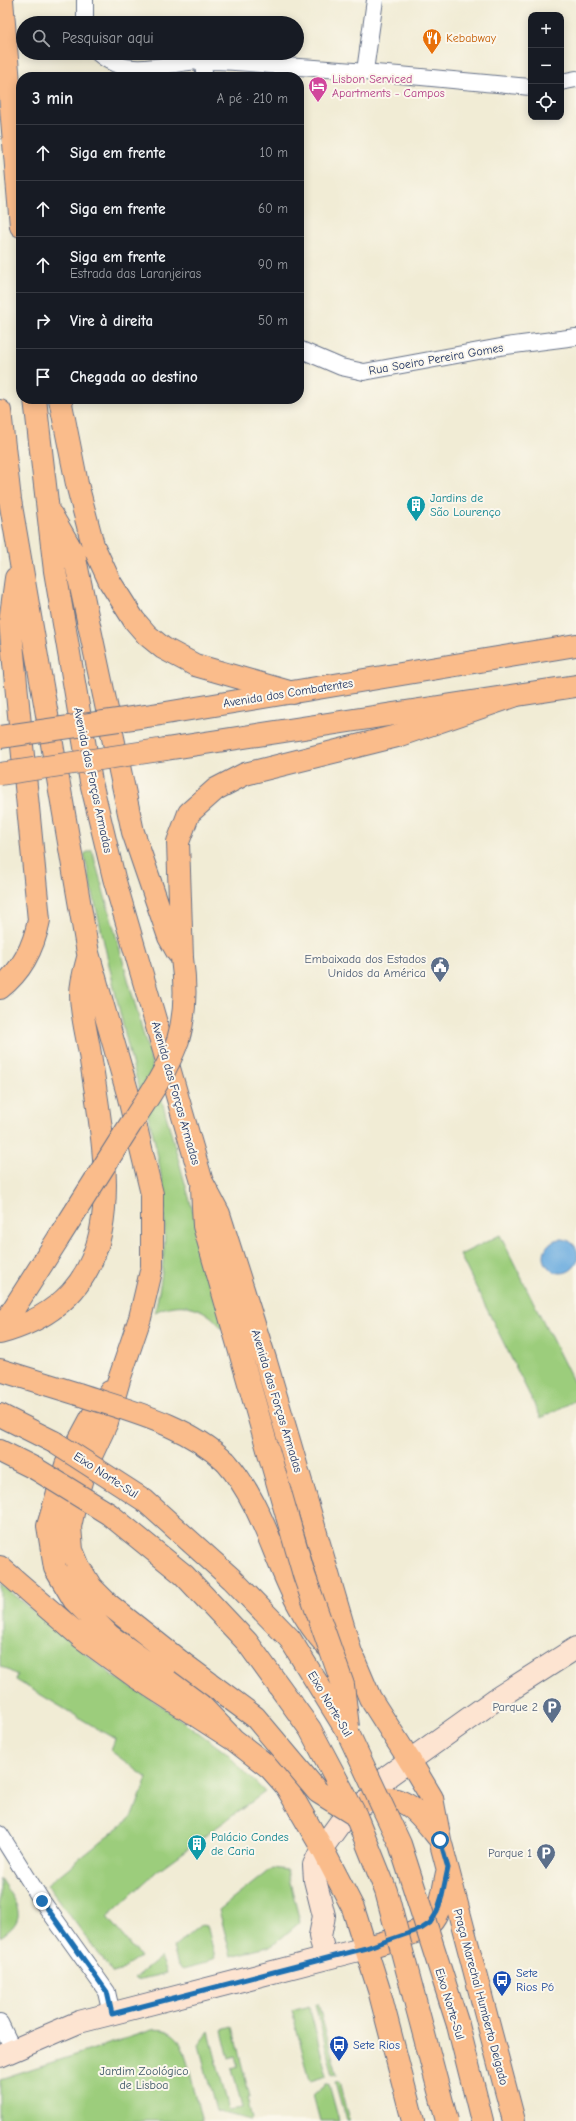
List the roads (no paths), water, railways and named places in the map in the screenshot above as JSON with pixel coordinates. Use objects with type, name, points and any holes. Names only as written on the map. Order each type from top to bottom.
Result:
[{"type":"main road","points":[[2,0],[16,167]]},
{"type":"main road","name":"Avenida das Forças Armadas","points":[[36,404],[48,508],[68,648],[97,812],[114,878],[202,1182],[219,1214],[266,1362],[351,1653],[370,1698],[410,1761]]},
{"type":"main road","points":[[61,404],[77,484],[93,545],[110,582],[134,620],[147,635],[162,648],[195,665],[293,693]]},
{"type":"main road","points":[[0,411],[10,500],[19,557],[88,953],[128,1094],[152,1194],[152,1267],[140,1318],[119,1380],[107,1422],[84,1471],[76,1499],[70,1527],[72,1550],[79,1567],[90,1586],[108,1604],[181,1662],[255,1717],[318,1792],[363,1808]]},
{"type":"main road","points":[[0,528],[10,500]]},
{"type":"main road","points":[[48,508],[74,554],[133,832],[169,937],[181,948]]},
{"type":"main road","points":[[0,988],[18,969],[29,952],[36,936],[39,920],[10,622],[19,557]]},
{"type":"main road","name":"Avenida dos Combatentes","points":[[0,737],[293,693],[576,645]]},
{"type":"main road","points":[[0,774],[576,686]]},
{"type":"main road","points":[[0,1330],[166,1069],[176,1044],[182,1023],[185,991],[181,948],[178,842],[189,813],[216,789],[245,774],[397,736],[514,696]]},
{"type":"main road","points":[[0,1333],[30,1323],[59,1306],[84,1276],[100,1236],[105,1201],[104,1158],[81,994],[88,953]]},
{"type":"main road","points":[[202,1182],[204,1226],[304,1575],[343,1685],[348,1732]]},
{"type":"main road","points":[[0,1370],[148,1417],[184,1432],[204,1444],[226,1462],[247,1488],[300,1609],[323,1642],[370,1698]]},
{"type":"main road","points":[[119,1380],[94,1413],[66,1465],[48,1526],[55,1568],[74,1600],[110,1636],[190,1694],[234,1740]]},
{"type":"main road","name":"Eixo Norte-Sul","points":[[0,1415],[54,1442],[144,1500],[232,1579],[290,1639],[348,1732],[400,1844],[458,2025],[482,2121]]},
{"type":"main road","points":[[0,1451],[36,1469],[115,1519],[184,1576],[247,1642],[310,1729],[363,1808],[447,2121]]},
{"type":"main road","points":[[0,1567],[81,1637],[136,1677],[234,1740],[270,1768],[286,1786],[350,1900],[379,1990],[413,2121]]},
{"type":"main road","points":[[363,1808],[388,1776],[496,1699],[576,1648]]},
{"type":"main road","name":"Praça Marechal Humberto Delgado","points":[[410,1761],[432,1798],[440,1840],[514,2121]]},
{"type":"main road","points":[[333,1957],[320,1936],[324,1916],[315,1880],[314,1864],[322,1848],[350,1812],[393,1799],[411,1806],[420,1814],[440,1840]]},
{"type":"main road","points":[[7,2053],[71,2025],[366,1948],[421,1929],[430,1923],[437,1912],[448,1868]]},
{"type":"street","points":[[84,16],[85,0]]},
{"type":"street","points":[[365,70],[374,0]]},
{"type":"street","points":[[107,60],[124,68],[139,69],[202,61],[365,70],[528,87]]},
{"type":"street","points":[[202,61],[204,72]]},
{"type":"street","points":[[564,81],[576,79]]},
{"type":"street","name":"Rua Soeiro Pereira Gomes","points":[[304,351],[341,367],[364,372],[506,346],[576,337]]},
{"type":"street","points":[[0,1834],[42,1901],[107,1992],[112,2014]]},
{"type":"street","points":[[0,2023],[7,2053]]},
{"type":"water","points":[[555,1240],[567,1240],[577,1250],[577,1262],[573,1268],[567,1272],[555,1272],[549,1268],[545,1262],[545,1250],[549,1244]]},
{"type":"place","name":"Kebabway","points":[[432,55]]},
{"type":"place","name":"Lisbon Serviced Apartments - Campos","points":[[318,103]]},
{"type":"place","name":"Jardins de São Lourenço","points":[[416,522]]},
{"type":"place","name":"Embaixada dos Estados Unidos da América","points":[[440,983]]},
{"type":"place","name":"Parque 2","points":[[552,1724]]},
{"type":"place","name":"Palácio Condes de Caria","points":[[197,1861]]},
{"type":"place","name":"Parque 1","points":[[546,1870]]},
{"type":"place","name":"Sete Rios P6","points":[[502,1997]]},
{"type":"place","name":"Sete Rios","points":[[339,2062]]},
{"type":"park label","name":"Jardim Zoológico de Lisboa","points":[[144,2078]]}]
